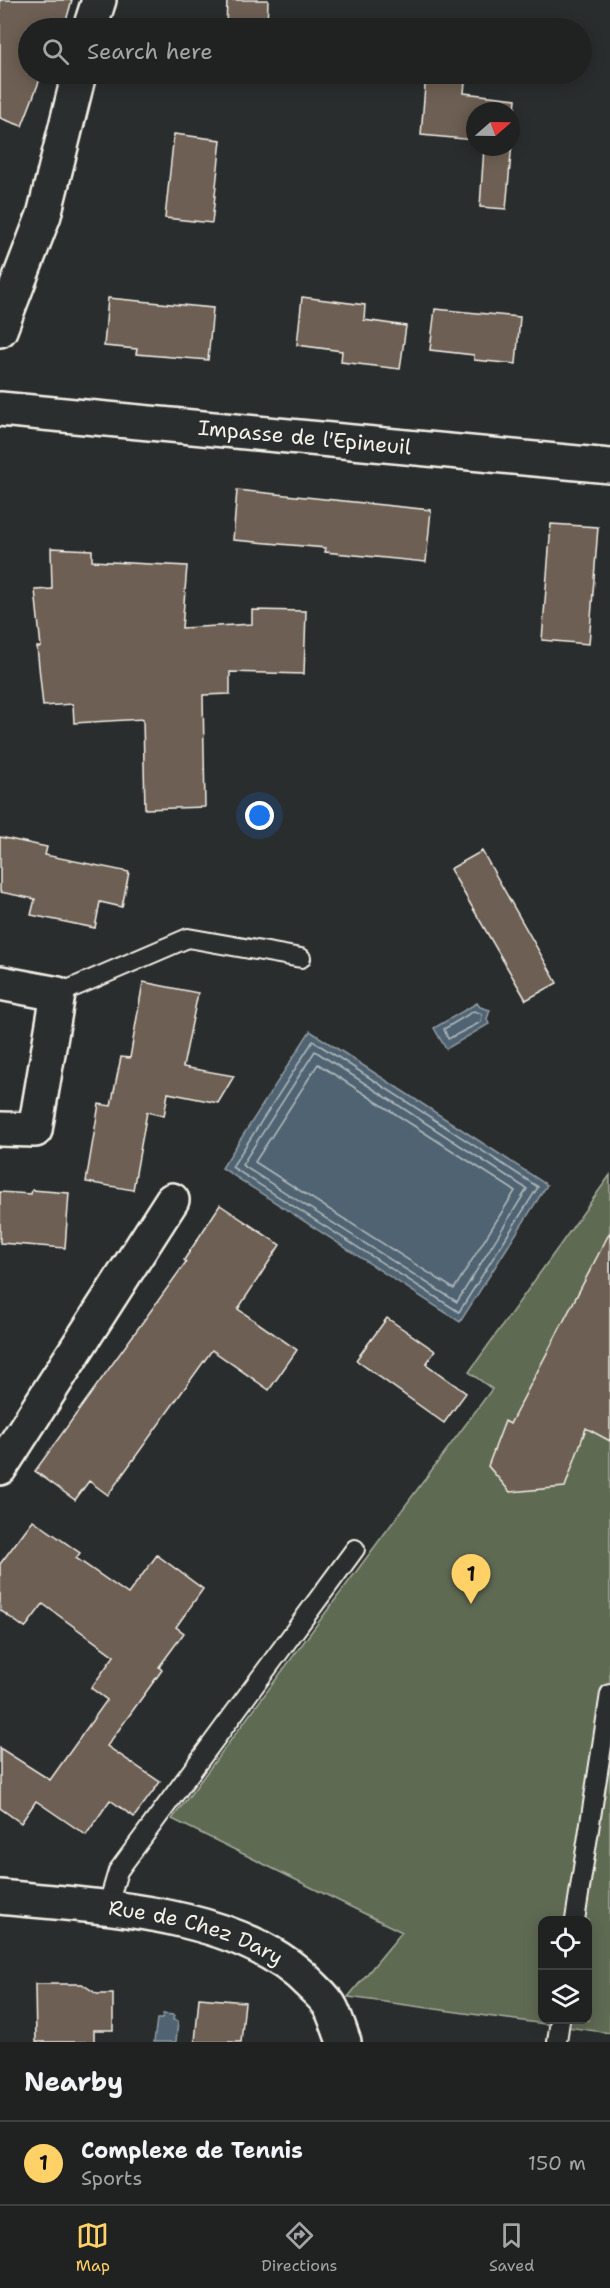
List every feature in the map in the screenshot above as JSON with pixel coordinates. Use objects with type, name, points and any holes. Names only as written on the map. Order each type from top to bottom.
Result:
[{"type":"street","points":[[93,18],[99,0]]},
{"type":"street","points":[[0,330],[44,216],[77,84]]},
{"type":"street","name":"Impasse de l'Epineuil","points":[[0,409],[610,466]]},
{"type":"street","points":[[0,983],[58,994],[35,1130],[0,1129]]},
{"type":"street","points":[[0,1468],[172,1200]]},
{"type":"street","name":"Rue de Chez Dary","points":[[0,1897],[107,1908],[211,1926],[254,1943],[294,1968],[330,2006],[344,2042]]},
{"type":"lane","points":[[58,994],[189,938],[301,958]]},
{"type":"lane","points":[[107,1908],[118,1871],[355,1549]]},
{"type":"lane","points":[[576,1916],[610,1694]]},
{"type":"lane","points":[[557,2042],[559,2024]]},
{"type":"green space","points":[[610,1175],[610,2033],[544,2024],[592,2024],[592,1916],[538,1916],[538,2023],[348,1997],[402,1932],[172,1819],[492,1389],[469,1372]]},
{"type":"water","points":[[477,1003],[480,1007],[490,1010],[487,1019],[489,1024],[446,1049],[434,1028]]},
{"type":"water","points":[[310,1031],[547,1185],[460,1322],[222,1168]]},
{"type":"water","points":[[163,2014],[174,2015],[173,2020],[178,2021],[176,2042],[154,2042],[157,2019],[162,2019]]},
{"type":"building","points":[[0,0],[72,0],[67,18],[18,18],[18,84],[38,84],[22,126],[0,118]]},
{"type":"building","points":[[227,0],[268,0],[267,18],[226,18]]},
{"type":"building","points":[[425,84],[465,84],[464,93],[516,99],[516,102],[466,102],[466,139],[421,135]]},
{"type":"building","points":[[174,134],[221,140],[212,223],[165,218]]},
{"type":"building","points":[[483,156],[511,156],[506,209],[480,207]]},
{"type":"building","points":[[302,297],[365,305],[364,320],[406,326],[400,369],[341,362],[342,351],[297,345]]},
{"type":"building","points":[[108,298],[213,308],[208,360],[136,354],[137,349],[104,346]]},
{"type":"building","points":[[435,309],[520,317],[516,364],[474,360],[474,355],[430,350]]},
{"type":"building","points":[[237,490],[431,510],[426,562],[325,552],[326,548],[233,540]]},
{"type":"building","points":[[551,524],[598,527],[589,644],[542,640]]},
{"type":"building","points":[[51,548],[92,550],[92,561],[187,566],[182,628],[252,624],[252,610],[306,611],[304,674],[230,672],[230,694],[203,695],[205,807],[145,809],[143,719],[74,723],[73,704],[43,706],[37,647],[41,647],[35,590],[52,589]]},
{"type":"building","points":[[0,837],[47,847],[45,855],[129,872],[122,907],[100,902],[95,928],[31,915],[35,899],[0,892]]},
{"type":"building","points":[[482,851],[557,983],[526,1000],[450,869]]},
{"type":"building","points":[[143,982],[198,993],[183,1067],[234,1076],[218,1103],[168,1093],[164,1116],[147,1112],[133,1190],[86,1182],[99,1104],[111,1106],[121,1057],[130,1058]]},
{"type":"building","points":[[32,1190],[69,1193],[65,1248],[0,1243],[0,1192],[31,1194]]},
{"type":"building","points":[[220,1205],[280,1245],[238,1309],[297,1350],[269,1390],[212,1350],[108,1495],[89,1481],[75,1500],[35,1471],[186,1262],[184,1260]]},
{"type":"building","points":[[610,1232],[610,1441],[586,1428],[565,1487],[510,1492],[488,1466],[505,1421],[510,1424]]},
{"type":"building","points":[[387,1318],[435,1351],[426,1364],[466,1393],[444,1423],[356,1360]]},
{"type":"building","points":[[33,1520],[80,1553],[76,1558],[128,1594],[157,1555],[203,1589],[176,1627],[184,1633],[159,1667],[162,1670],[107,1746],[160,1782],[134,1817],[110,1800],[86,1835],[36,1801],[21,1823],[0,1808],[0,1748],[50,1780],[107,1700],[91,1688],[114,1656],[43,1604],[25,1628],[0,1610],[0,1564]]},
{"type":"building","points":[[35,1984],[82,1984],[97,1994],[113,1994],[113,2030],[94,2030],[94,2042],[36,2042]]},
{"type":"building","points":[[199,1998],[245,2002],[241,2042],[195,2042]]},
{"type":"place","name":"Complexe de Tennis","points":[[471,1604]]}]
